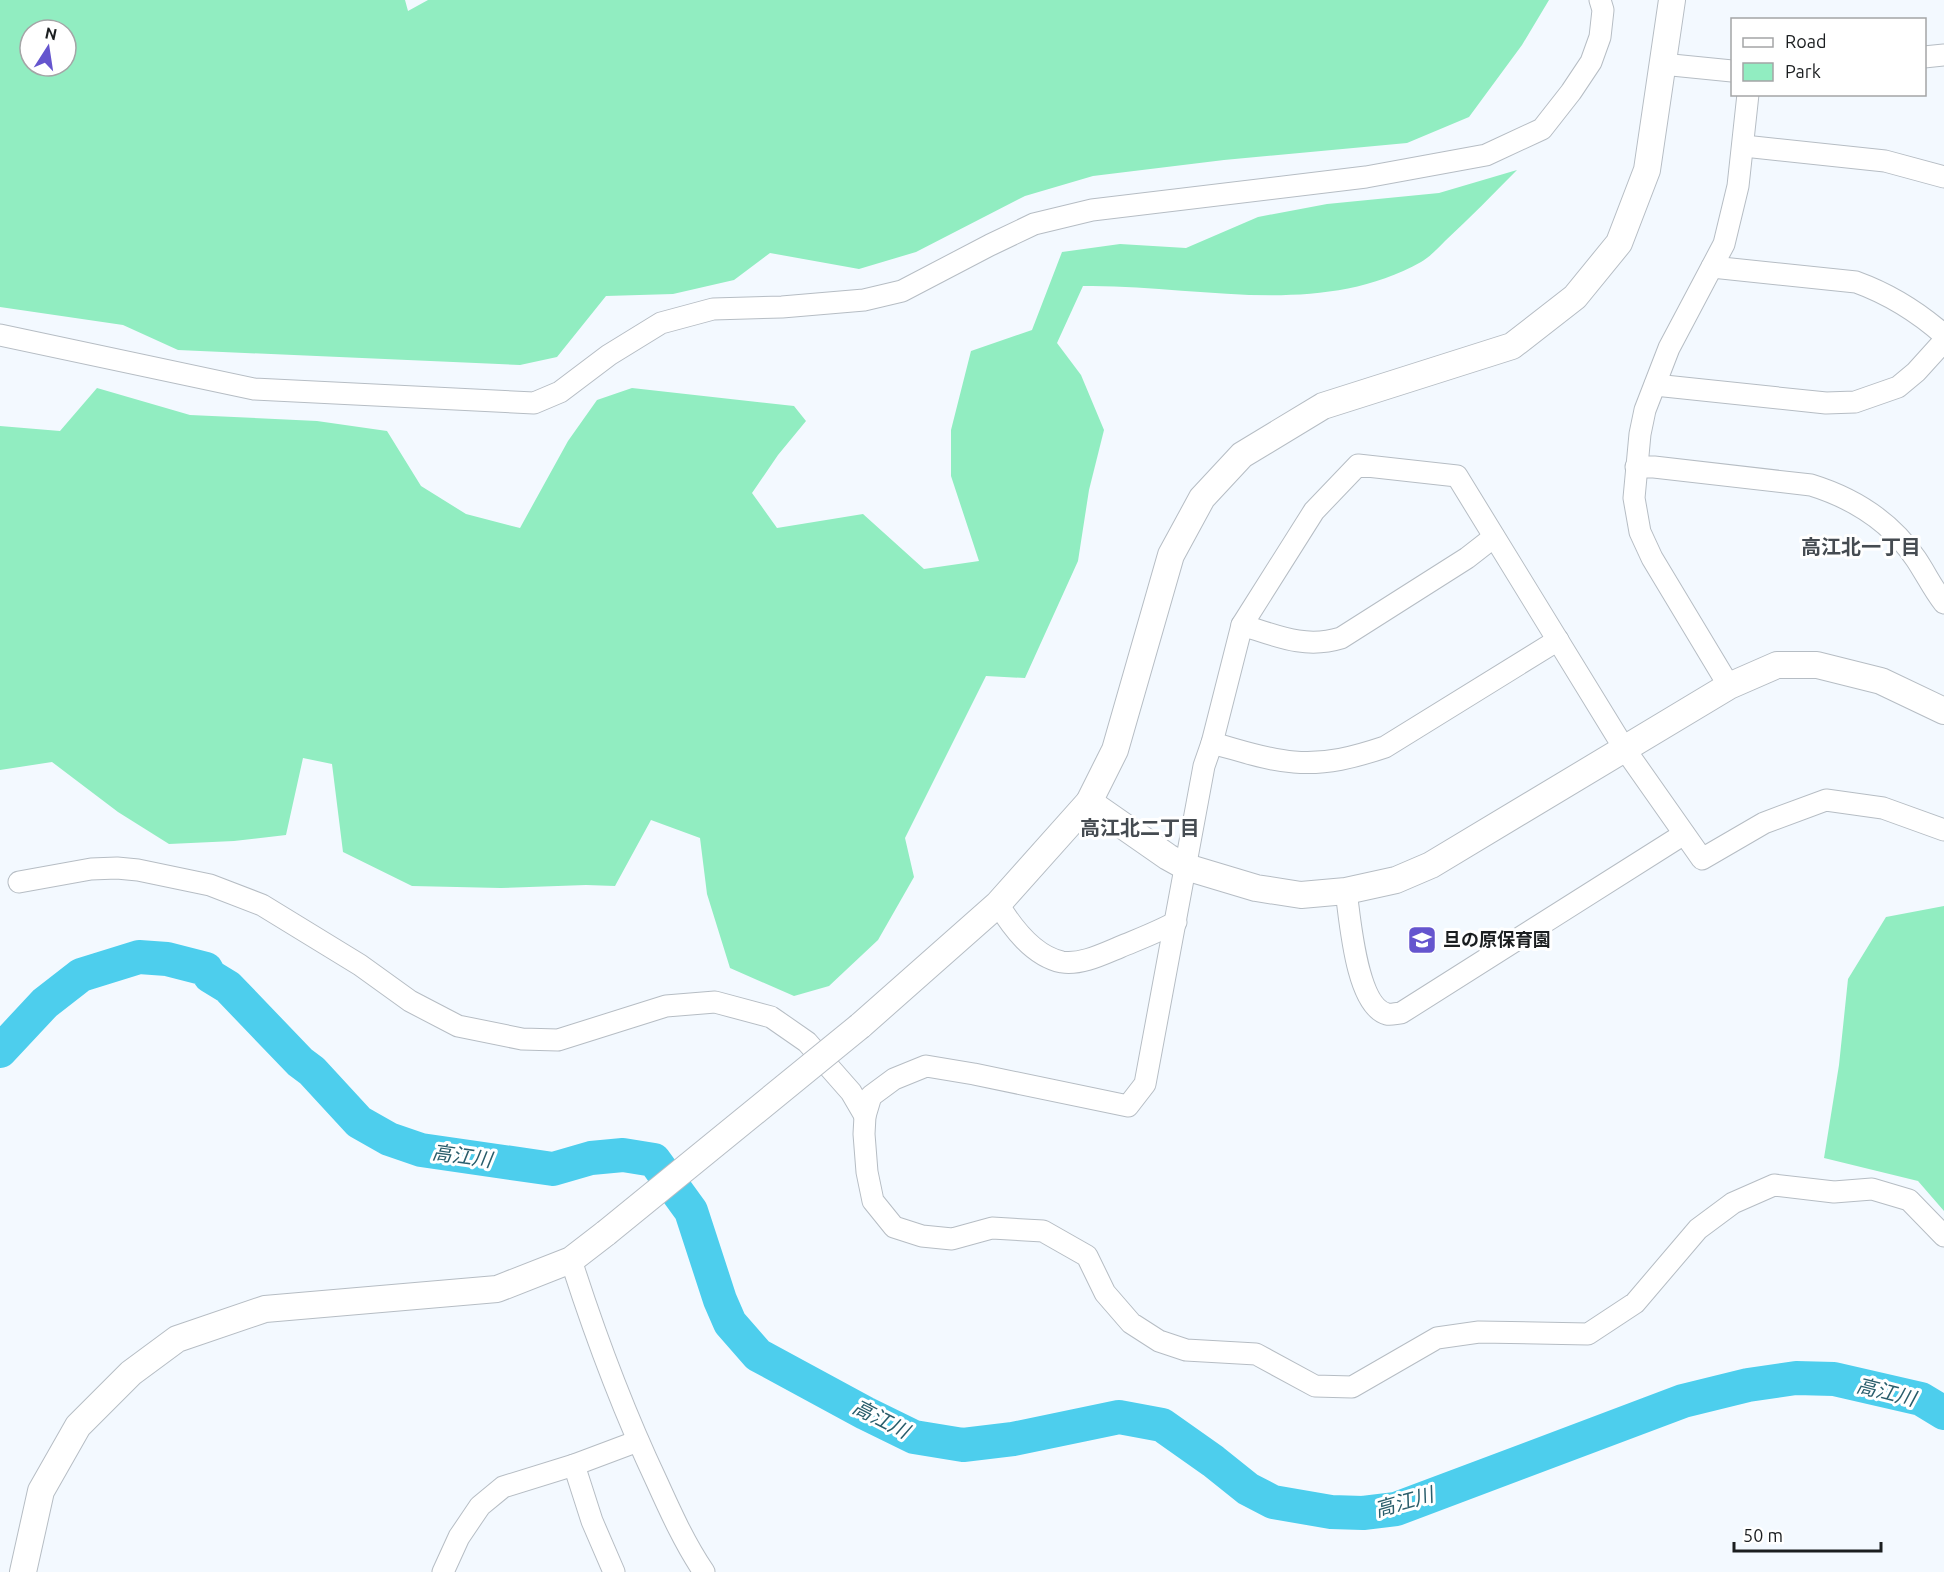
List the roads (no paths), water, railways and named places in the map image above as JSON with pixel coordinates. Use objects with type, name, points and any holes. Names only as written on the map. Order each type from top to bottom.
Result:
[{"type":"street","points":[[0,335],[254,389],[534,403],[560,392],[609,355],[661,323],[713,309],[782,308],[864,300],[902,291],[1035,224],[1092,210],[1366,177],[1486,155],[1542,129],[1571,92],[1591,62],[1600,37],[1603,10],[1600,0]]},
{"type":"street","points":[[23,1572],[41,1491],[78,1426],[131,1373],[177,1339],[265,1309],[497,1289],[571,1260],[860,1026],[998,904],[1089,802],[1115,750],[1171,555],[1202,498],[1242,455],[1323,405],[1512,346],[1575,297],[1619,243],[1647,170],[1672,0]]},
{"type":"street","points":[[1926,57],[1944,55]]},
{"type":"street","points":[[1662,64],[1731,71]]},
{"type":"street","points":[[1729,686],[1652,558],[1640,531],[1634,498],[1640,434],[1646,410],[1669,348],[1724,244],[1743,146],[1748,96]]},
{"type":"street","points":[[1743,146],[1886,161],[1944,177]]},
{"type":"street","points":[[1712,267],[1856,282],[1899,301],[1944,335]]},
{"type":"street","points":[[1655,385],[1826,403],[1855,402],[1898,387],[1916,372],[1944,341]]},
{"type":"street","points":[[1944,830],[1883,808],[1826,800],[1764,823],[1702,859],[1624,748],[1457,476],[1358,465],[1314,511],[1242,625],[1212,744],[1204,766],[1145,1084],[1128,1106],[926,1066],[894,1079],[871,1096],[865,1116],[864,1134],[867,1172],[873,1201],[894,1227],[922,1236],[952,1239],[992,1228],[1043,1231],[1087,1256],[1105,1293],[1131,1323],[1159,1341],[1186,1350],[1256,1354],[1315,1386],[1352,1387],[1437,1338],[1479,1332],[1588,1334],[1635,1303],[1698,1229],[1733,1203],[1774,1185],[1834,1192],[1872,1189],[1909,1200],[1944,1236]]},
{"type":"street","points":[[1636,467],[1654,467],[1800,484],[1830,490],[1889,526],[1915,558],[1944,603]]},
{"type":"street","points":[[1242,625],[1302,641],[1323,643],[1341,638],[1467,558],[1494,537]]},
{"type":"street","points":[[1212,744],[1294,762],[1327,762],[1356,757],[1385,747],[1558,640]]},
{"type":"street","points":[[1089,802],[1186,867],[1256,888],[1300,894],[1346,891],[1396,880],[1431,865],[1508,821],[1624,748],[1729,686],[1777,665],[1817,665],[1881,681],[1944,711]]},
{"type":"street","points":[[1346,891],[1355,953],[1366,992],[1374,1006],[1387,1014],[1401,1013],[1684,834]]},
{"type":"street","points":[[19,882],[91,869],[117,868],[138,870],[210,885],[261,905],[360,965],[410,1001],[458,1026],[522,1039],[558,1040],[666,1006],[716,1002],[771,1017],[807,1042],[851,1092],[865,1116]]},
{"type":"street","points":[[998,904],[1011,925],[1042,955],[1063,962],[1081,961],[1160,931],[1176,922]]},
{"type":"street","points":[[571,1260],[586,1308],[638,1441],[676,1523],[704,1572]]},
{"type":"street","points":[[443,1572],[459,1537],[480,1506],[502,1487],[574,1465],[638,1441]]},
{"type":"street","points":[[574,1465],[609,1570]]},
{"type":"waterway","name":"高江川","points":[[0,1051],[45,1003],[81,975],[139,957],[167,959],[206,969],[210,976],[228,987],[359,1122],[389,1139],[421,1150],[553,1169],[591,1158],[623,1155],[654,1160],[691,1211],[720,1300],[730,1323],[758,1355],[914,1437],[963,1445],[1013,1439],[1119,1417],[1162,1425],[1248,1489],[1273,1502],[1331,1512],[1363,1513],[1396,1509],[1683,1401],[1748,1385],[1796,1378],[1834,1379],[1921,1399],[1944,1413]]},
{"type":"place","name":"旦の原保育園","points":[[1422,940]]},
{"type":"district","name":"高江北一丁目","points":[[1861,547]]},
{"type":"district","name":"高江北二丁目","points":[[1140,828]]}]
